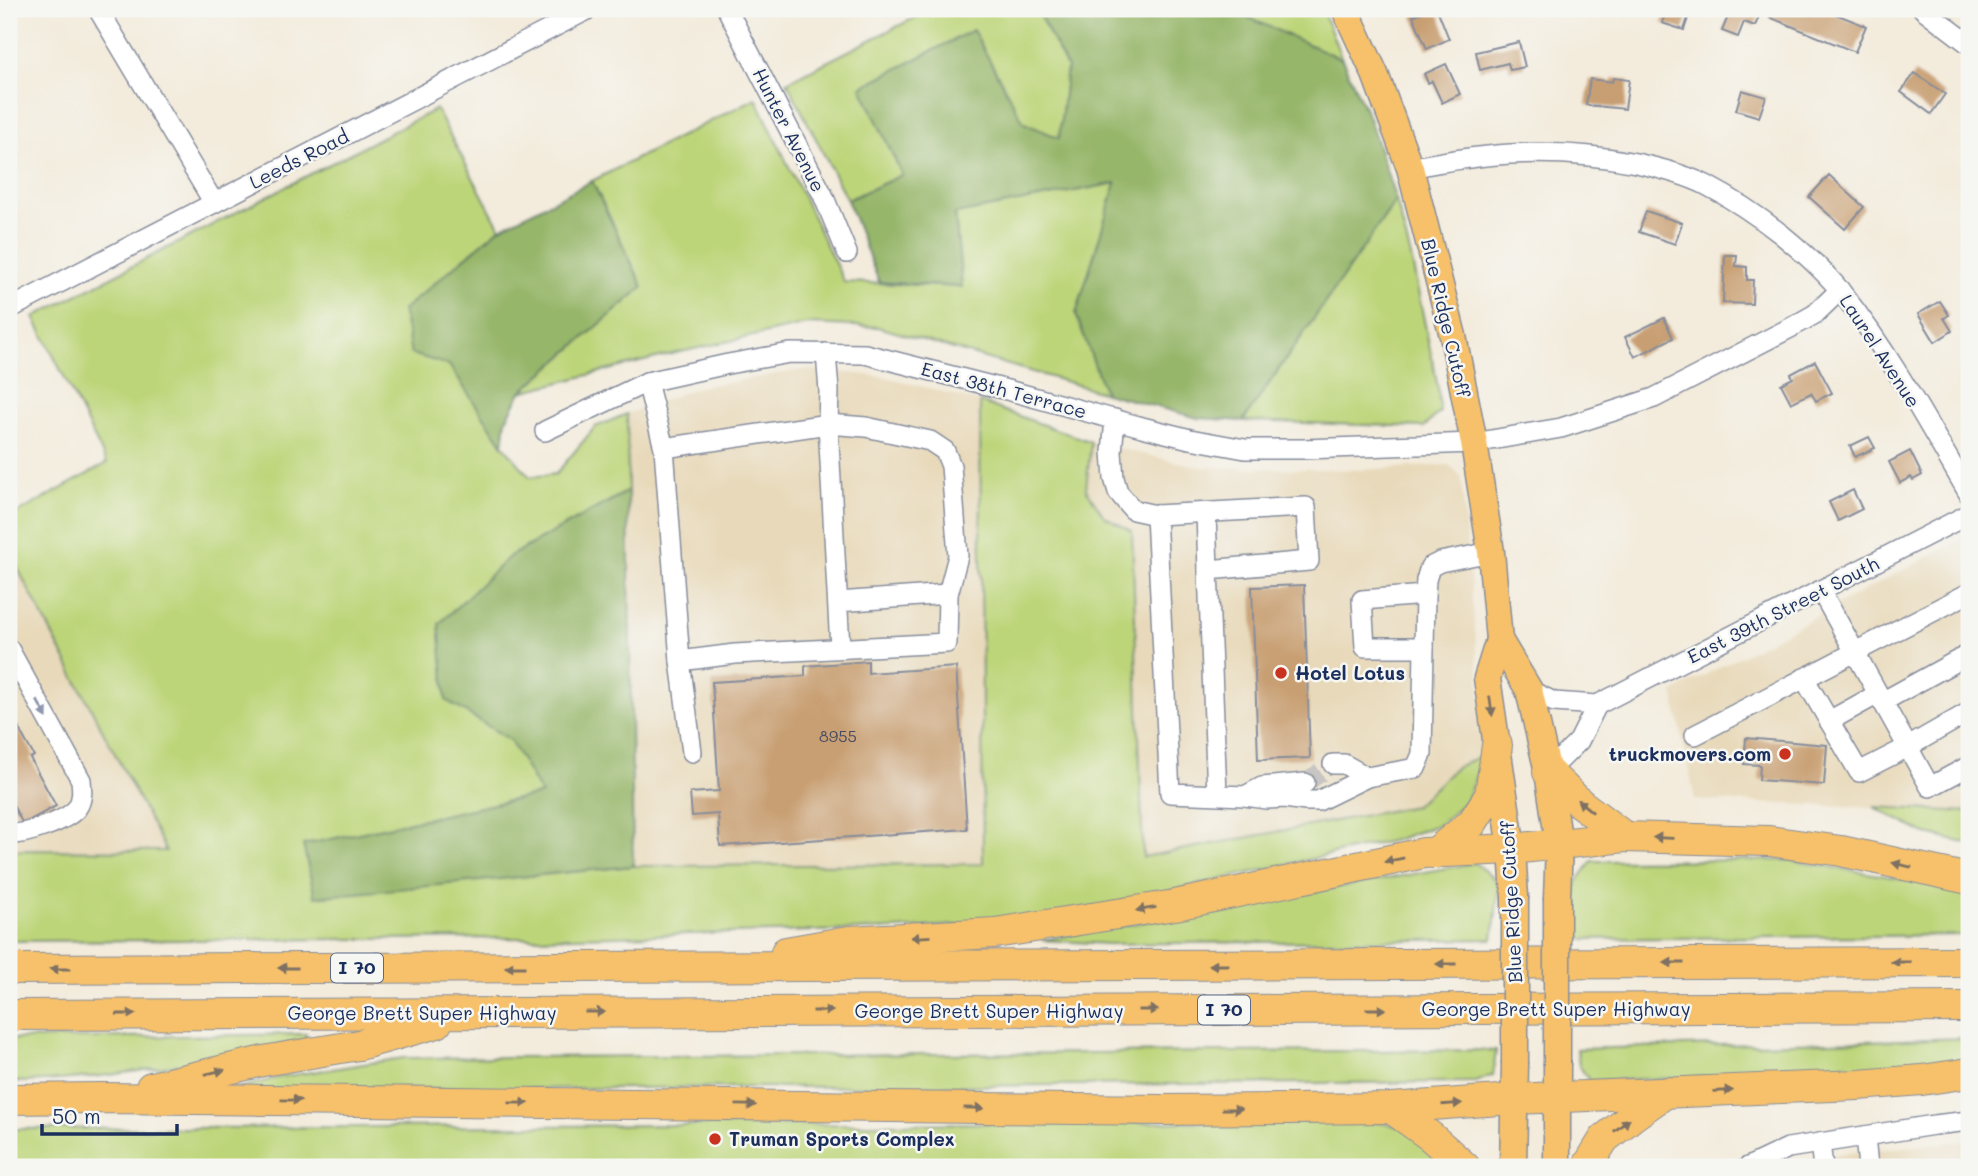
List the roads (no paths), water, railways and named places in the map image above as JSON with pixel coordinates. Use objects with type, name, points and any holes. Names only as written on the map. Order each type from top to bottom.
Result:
[{"type":"highway","points":[[1435,853],[1472,823],[1490,795],[1497,745]]},
{"type":"highway","points":[[1548,772],[1581,804],[1625,837]]},
{"type":"highway","points":[[706,967],[849,941],[995,933],[1175,905],[1423,853],[1512,849],[1625,837],[1779,842],[1841,851],[1969,879]]},
{"type":"highway","name":"I 70","points":[[9,969],[1969,962]]},
{"type":"highway","name":"George Brett Super Highway","points":[[9,1015],[1969,1007]]},
{"type":"highway","points":[[101,1098],[263,1061],[359,1045],[478,1013]]},
{"type":"highway","points":[[9,1099],[1151,1110],[1391,1108],[1513,1099],[1858,1085],[1969,1073]]},
{"type":"highway","points":[[1587,1167],[1604,1139],[1667,1092]]},
{"type":"highway","points":[[1391,1108],[1430,1136],[1465,1167]]},
{"type":"main road","name":"Blue Ridge Cutoff","points":[[1345,9],[1375,75],[1410,168],[1452,335],[1474,443],[1491,552],[1499,640],[1487,678],[1512,849],[1515,897],[1513,1167]]},
{"type":"main road","name":"Blue Ridge Cutoff","points":[[1499,640],[1529,690],[1548,772],[1559,844],[1558,1167]]},
{"type":"street","points":[[98,9],[214,203]]},
{"type":"street","name":"Leeds Road","points":[[9,309],[589,9]]},
{"type":"street","name":"Hunter Avenue","points":[[727,9],[823,195],[848,253]]},
{"type":"street","points":[[1923,9],[1969,44]]},
{"type":"street","name":"Laurel Avenue","points":[[1410,168],[1478,156],[1543,152],[1601,156],[1665,169],[1705,184],[1757,215],[1804,252],[1840,290],[1876,339],[1969,494]]},
{"type":"street","name":"East 38th Terrace","points":[[545,431],[646,382],[790,353],[826,353],[866,354],[1190,439],[1245,449],[1474,443],[1560,428],[1654,398],[1815,314],[1840,290]]},
{"type":"street","points":[[826,353],[830,391],[828,424],[840,648]]},
{"type":"street","points":[[646,382],[664,448],[680,661],[692,752]]},
{"type":"street","points":[[1115,419],[1112,452],[1114,478],[1118,492],[1133,510],[1156,516],[1306,507],[1309,561],[1208,570]]},
{"type":"street","points":[[664,448],[828,424],[866,427],[930,441],[945,451],[951,466],[957,556],[948,594],[947,643],[735,654],[680,661]]},
{"type":"street","points":[[1206,513],[1217,794]]},
{"type":"street","name":"East 39th Street South","points":[[1597,705],[1969,514]]},
{"type":"street","points":[[1156,516],[1170,793],[1318,801],[1367,777],[1416,768],[1422,754],[1425,595],[1430,568],[1440,562],[1491,552]]},
{"type":"street","points":[[1821,591],[1930,787],[1969,766]]},
{"type":"street","points":[[1695,735],[1969,593]]},
{"type":"street","points":[[838,602],[948,594]]},
{"type":"street","points":[[1424,647],[1365,647],[1362,600],[1425,595]]},
{"type":"street","points":[[9,649],[81,780],[83,795],[76,809],[59,821],[18,835],[9,834]]},
{"type":"street","points":[[1829,721],[1969,654]]},
{"type":"street","points":[[1804,678],[1859,772],[1969,712]]},
{"type":"street","points":[[1529,690],[1554,702],[1597,705],[1578,741],[1548,772]]},
{"type":"street","points":[[1333,764],[1344,764],[1367,777]]},
{"type":"street","points":[[1245,796],[1262,787],[1305,783]]},
{"type":"street","points":[[1748,1167],[1788,1148],[1969,1121]]},
{"type":"street","points":[[1865,1136],[1868,1167]]},
{"type":"street","points":[[1820,1143],[1823,1167]]},
{"type":"tunnel","points":[[1305,783],[1333,764]]},
{"type":"place","name":"Hotel Lotus","points":[[1281,673]]},
{"type":"place","name":"truckmovers.com","points":[[1785,754]]},
{"type":"place","name":"Truman Sports Complex","points":[[715,1139]]}]
